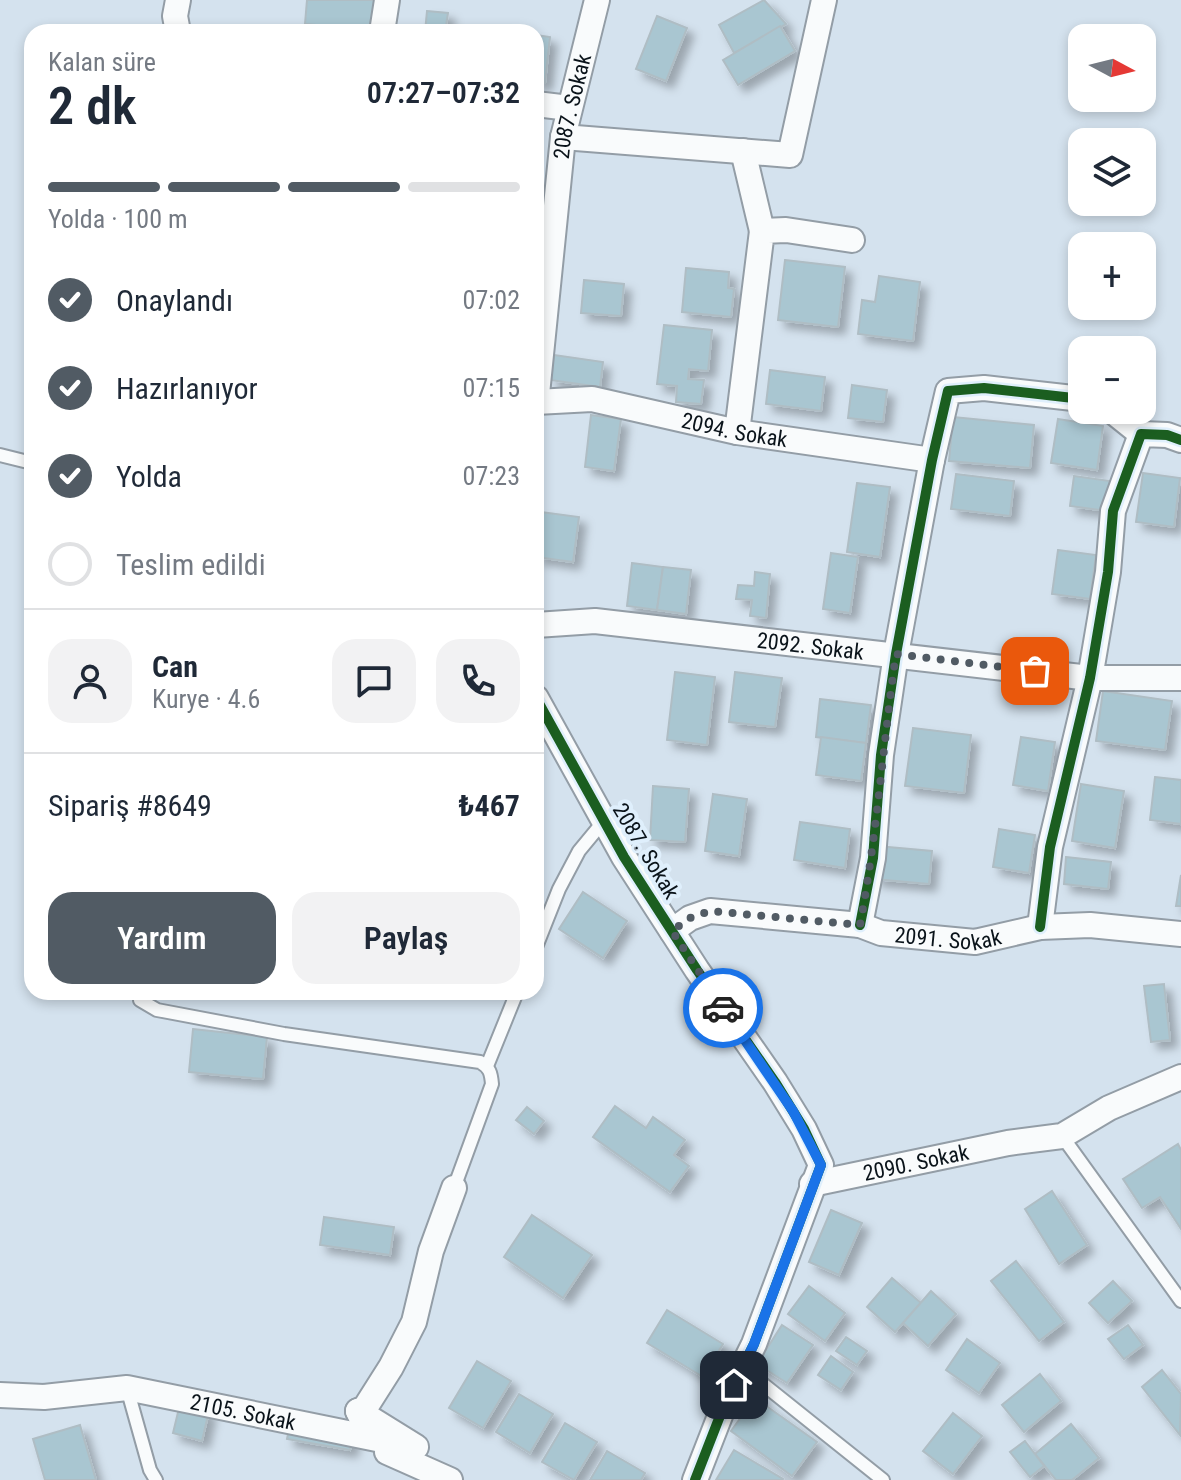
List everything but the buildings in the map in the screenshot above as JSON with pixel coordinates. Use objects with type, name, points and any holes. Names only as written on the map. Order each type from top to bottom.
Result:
[{"type":"street","points":[[176,24],[178,0]]},
{"type":"street","points":[[383,24],[387,0]]},
{"type":"street","name":"2087. Sokak","points":[[544,307],[563,137],[597,0]]},
{"type":"street","points":[[563,137],[790,155],[824,0]]},
{"type":"street","points":[[544,105],[569,108]]},
{"type":"street","points":[[737,432],[762,231],[743,151]]},
{"type":"street","points":[[762,231],[786,230],[852,240]]},
{"type":"street","points":[[860,925],[873,858],[881,755],[896,654],[948,391],[984,388],[1068,397]]},
{"type":"street","name":"2094. Sokak","points":[[544,402],[592,399],[737,432],[932,460]]},
{"type":"street","points":[[1128,424],[1141,434],[1167,435],[1181,440]]},
{"type":"street","points":[[1040,927],[1050,847],[1090,678],[1108,572],[1113,511],[1141,434]]},
{"type":"street","name":"2092. Sokak","points":[[544,624],[595,621],[1090,678],[1181,678]]},
{"type":"street","name":"2087. Sokak","points":[[544,713],[603,822],[804,1129],[821,1165],[812,1184]]},
{"type":"street","name":"2091. Sokak","points":[[672,931],[690,918],[710,911],[860,925],[881,933],[975,942],[1040,927],[1090,925],[1181,934]]},
{"type":"street","name":"2090. Sokak","points":[[812,1184],[1008,1143],[1062,1136],[1109,1108],[1181,1077]]},
{"type":"street","points":[[695,1480],[725,1403],[754,1344],[812,1184]]},
{"type":"street","points":[[450,1480],[380,1448],[369,1436],[358,1411],[365,1408],[391,1367],[414,1322],[431,1251],[454,1188]]},
{"type":"street","name":"2105. Sokak","points":[[0,1395],[44,1397],[127,1388],[416,1447],[358,1411]]},
{"type":"lane","points":[[0,455],[24,461]]},
{"type":"lane","points":[[544,927],[579,851],[603,822]]},
{"type":"lane","points":[[140,1000],[157,1010],[284,1034],[480,1062],[487,1066],[492,1084],[454,1188]]},
{"type":"lane","points":[[487,1066],[514,1000]]},
{"type":"lane","points":[[1062,1136],[1181,1301]]},
{"type":"lane","points":[[743,1368],[883,1480]]},
{"type":"lane","points":[[127,1388],[150,1470],[156,1480]]},
{"type":"cycle path","points":[[860,925],[873,858],[881,755],[896,654],[948,391],[984,388],[1068,397]]},
{"type":"cycle path","points":[[1040,927],[1050,847],[1090,678],[1108,572],[1113,511],[1141,434],[1167,435],[1181,440]]},
{"type":"cycle path","points":[[544,712],[624,857],[775,1082],[804,1129],[821,1165],[754,1344],[725,1403],[695,1480]]},
{"type":"way so far","points":[[723,1008],[672,931],[690,918],[710,911],[738,912],[860,925],[873,858],[881,755],[896,654],[1035,671]]},
{"type":"route","points":[[723,1008],[775,1082],[804,1129],[821,1165],[754,1344],[734,1385]]}]
